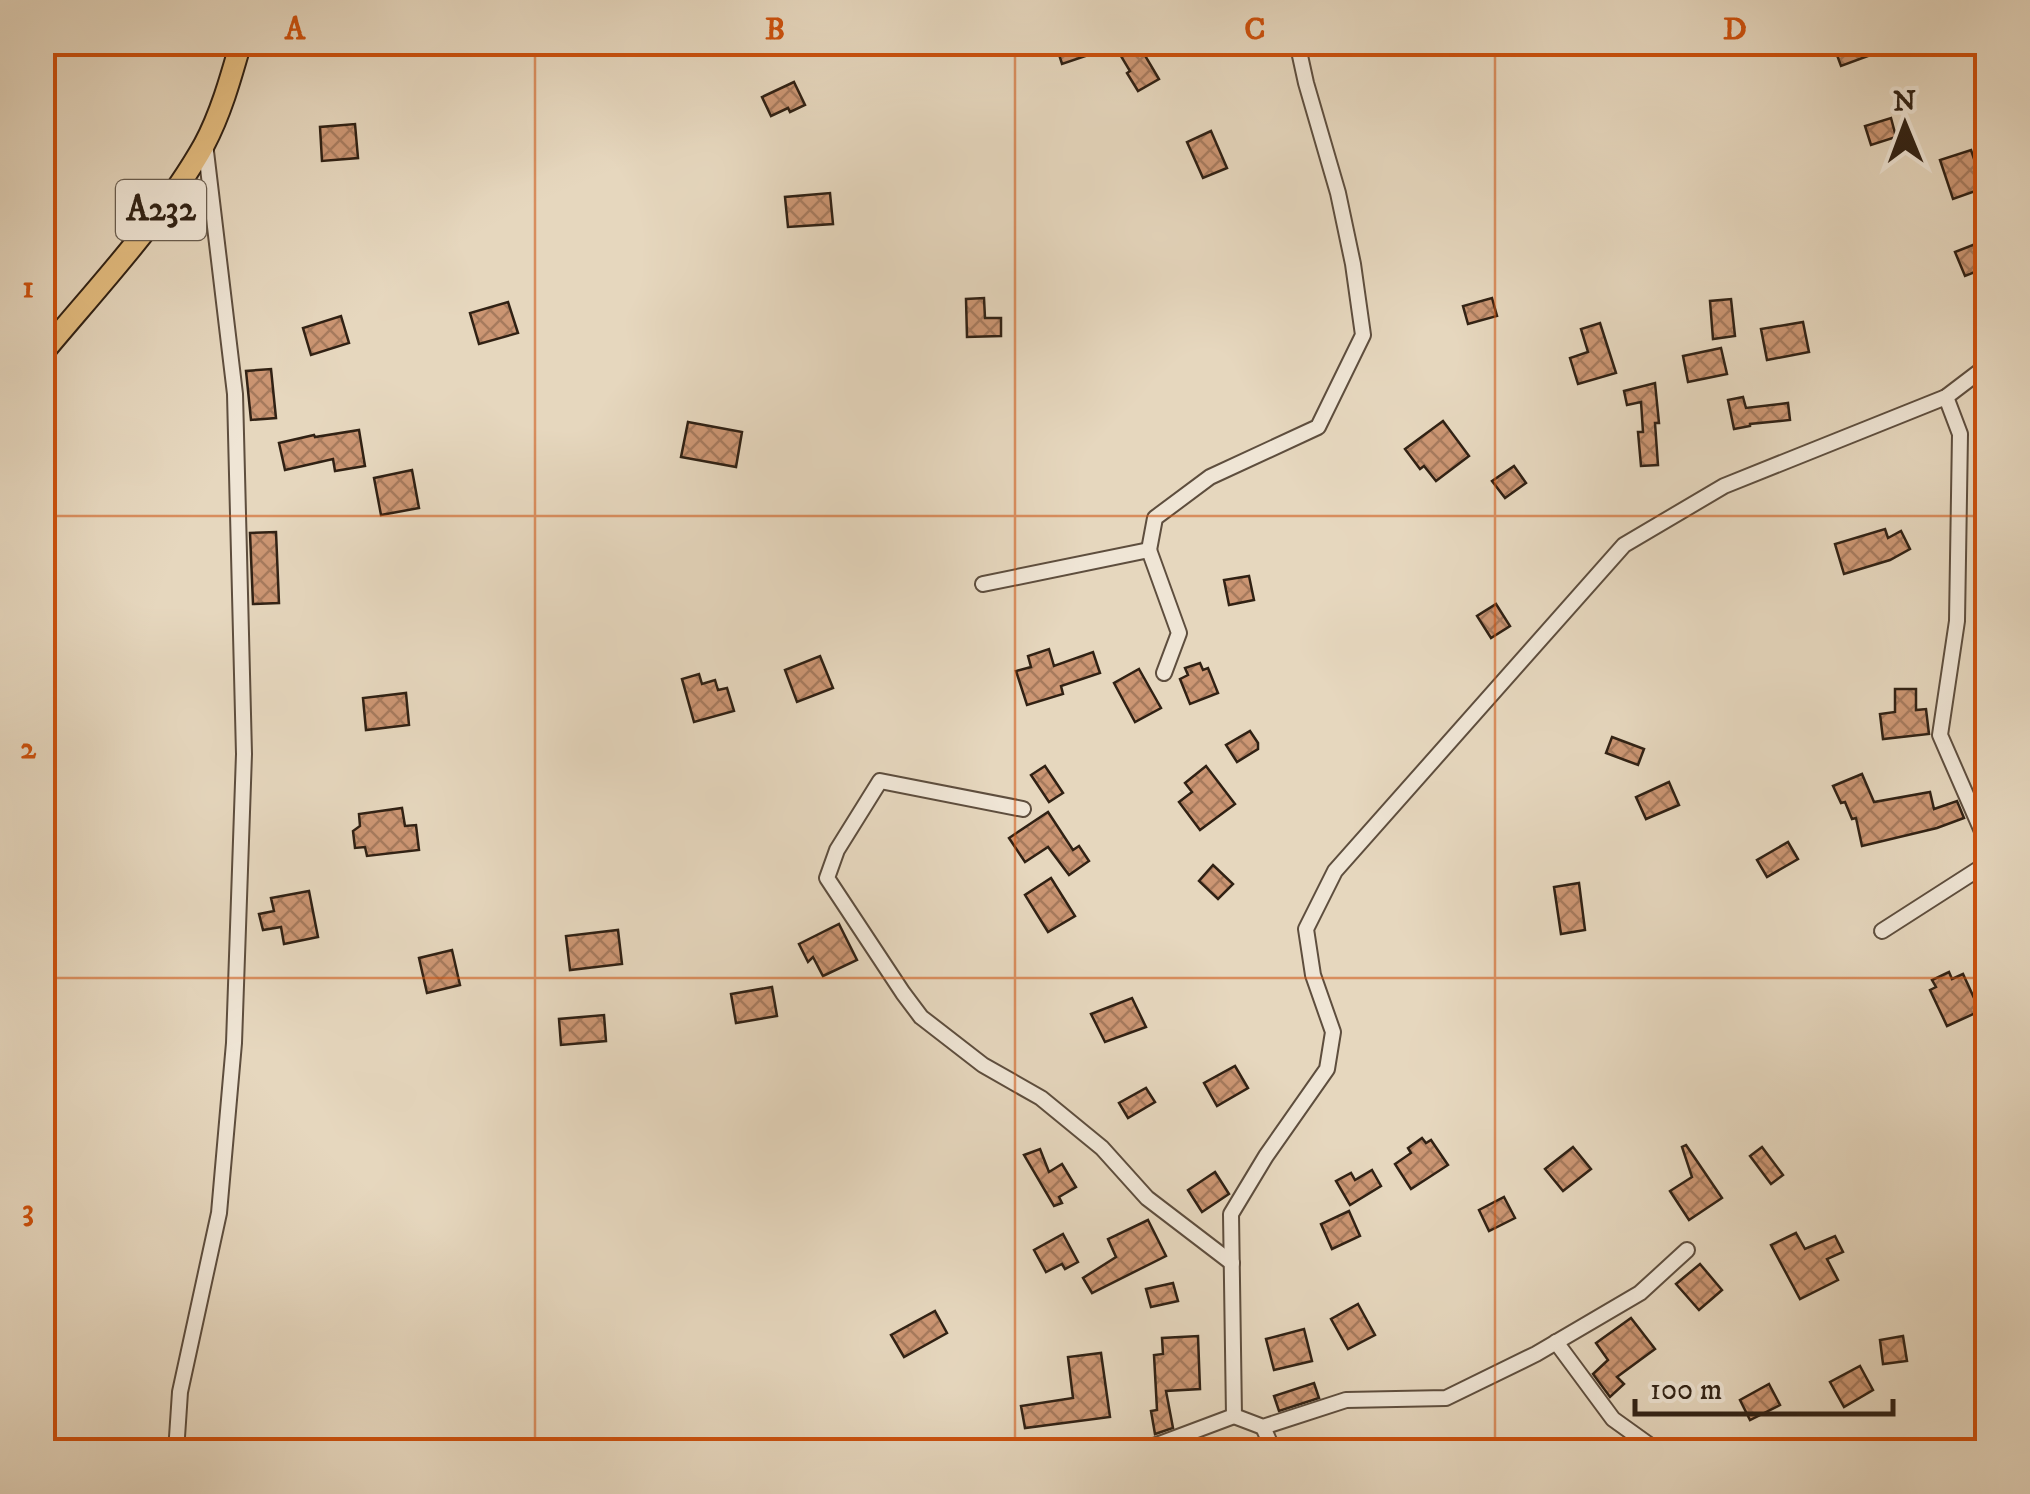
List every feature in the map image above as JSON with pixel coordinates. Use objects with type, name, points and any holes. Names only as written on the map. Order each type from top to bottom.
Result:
[{"type":"main road","name":"A232","points":[[42,354],[171,197],[205,142],[229,87],[241,42]]},
{"type":"street","points":[[1164,672],[1180,633],[1149,550],[1155,518],[1210,477],[1318,427],[1363,335],[1354,264],[1338,193],[1296,42]]},
{"type":"street","points":[[176,1452],[180,1392],[219,1213],[234,1043],[244,754],[235,394],[205,142]]},
{"type":"street","points":[[1234,1416],[1231,1214],[1327,1069],[1334,1032],[1314,975],[1306,929],[1335,872],[1624,544],[1724,486],[1946,396],[1988,365]]},
{"type":"street","points":[[1946,396],[1960,434],[1958,622],[1940,735],[1988,844]]},
{"type":"street","points":[[983,584],[1149,550]]},
{"type":"street","points":[[1023,809],[880,780],[838,850],[827,878],[921,1016],[984,1065],[1041,1098],[1102,1148],[1146,1198],[1232,1264]]},
{"type":"street","points":[[1882,931],[1988,863]]},
{"type":"street","points":[[1138,1452],[1234,1416],[1264,1427],[1346,1400],[1446,1398],[1556,1342],[1640,1293],[1687,1250]]},
{"type":"street","points":[[1556,1342],[1613,1420],[1659,1452]]},
{"type":"street","points":[[1264,1427],[1274,1452]]},
{"type":"building","points":[[1055,42],[1137,42],[1159,79],[1138,91],[1115,46],[1062,64]]},
{"type":"building","points":[[1863,42],[1868,56],[1841,66],[1834,47]]},
{"type":"building","points":[[794,82],[805,105],[771,116],[762,97]]},
{"type":"building","points":[[1891,118],[1896,137],[1871,145],[1865,126]]},
{"type":"building","points":[[355,124],[358,158],[322,161],[320,127]]},
{"type":"building","points":[[1211,131],[1227,168],[1203,178],[1187,142]]},
{"type":"building","points":[[1971,150],[1984,188],[1953,199],[1940,160]]},
{"type":"building","points":[[830,193],[833,224],[788,227],[785,197]]},
{"type":"building","points":[[1988,239],[1988,267],[1965,276],[1955,252]]},
{"type":"building","points":[[984,298],[985,318],[1001,318],[1001,336],[967,337],[966,299]]},
{"type":"building","points":[[1492,298],[1497,316],[1468,324],[1463,306]]},
{"type":"building","points":[[1731,299],[1735,336],[1713,339],[1710,301]]},
{"type":"building","points":[[508,302],[518,333],[479,344],[470,313]]},
{"type":"building","points":[[341,316],[349,343],[311,355],[303,328]]},
{"type":"building","points":[[1803,322],[1809,352],[1767,360],[1761,329]]},
{"type":"building","points":[[1600,323],[1616,373],[1578,384],[1570,358],[1588,352],[1581,329]]},
{"type":"building","points":[[1721,348],[1727,374],[1688,382],[1683,356]]},
{"type":"building","points":[[271,369],[276,418],[251,420],[246,371]]},
{"type":"building","points":[[1655,383],[1658,465],[1641,466],[1641,402],[1627,405],[1624,391]]},
{"type":"building","points":[[1743,397],[1746,408],[1788,403],[1790,420],[1734,429],[1728,400]]},
{"type":"building","points":[[1443,421],[1469,456],[1436,481],[1424,466],[1420,469],[1405,449]]},
{"type":"building","points":[[688,422],[742,432],[736,467],[681,457]]},
{"type":"building","points":[[359,430],[365,466],[335,471],[333,459],[285,470],[279,443]]},
{"type":"building","points":[[1514,466],[1526,483],[1505,498],[1492,481]]},
{"type":"building","points":[[412,470],[419,508],[381,515],[374,478]]},
{"type":"building","points":[[1885,529],[1888,538],[1901,531],[1910,549],[1890,560],[1844,574],[1835,544]]},
{"type":"building","points":[[276,532],[279,603],[253,604],[250,533]]},
{"type":"building","points":[[1249,576],[1254,600],[1229,605],[1224,580]]},
{"type":"building","points":[[1496,604],[1510,626],[1491,638],[1477,616]]},
{"type":"building","points":[[1049,649],[1054,666],[1093,652],[1100,673],[1061,686],[1063,694],[1027,705],[1016,671],[1031,667],[1028,656]]},
{"type":"building","points":[[820,656],[833,688],[797,702],[785,670]]},
{"type":"building","points":[[1200,663],[1203,670],[1208,668],[1218,693],[1190,704],[1180,679],[1188,675],[1185,668]]},
{"type":"building","points":[[1139,669],[1161,708],[1135,722],[1114,683]]},
{"type":"building","points":[[699,674],[702,684],[715,680],[718,690],[727,688],[734,711],[694,722],[682,679]]},
{"type":"building","points":[[1895,689],[1916,689],[1916,710],[1926,709],[1929,734],[1883,739],[1880,714],[1895,712]]},
{"type":"building","points":[[406,693],[409,725],[366,730],[363,698]]},
{"type":"building","points":[[1250,731],[1258,749],[1237,762],[1226,745]]},
{"type":"building","points":[[1612,737],[1644,749],[1638,765],[1606,753]]},
{"type":"building","points":[[1045,766],[1063,793],[1049,802],[1031,775]]},
{"type":"building","points":[[1206,766],[1235,804],[1200,830],[1179,802],[1192,792],[1185,783]]},
{"type":"building","points":[[1862,774],[1874,802],[1930,792],[1934,809],[1957,801],[1964,818],[1862,846],[1856,818],[1852,819],[1833,786]]},
{"type":"building","points":[[1669,782],[1679,805],[1646,819],[1636,797]]},
{"type":"building","points":[[402,808],[405,826],[416,825],[419,850],[367,856],[365,847],[355,848],[353,831],[360,826],[359,814]]},
{"type":"building","points":[[1048,812],[1073,850],[1079,846],[1089,861],[1069,875],[1048,847],[1025,862],[1009,838]]},
{"type":"building","points":[[1788,842],[1798,859],[1767,877],[1757,860]]},
{"type":"building","points":[[1213,865],[1233,884],[1218,899],[1199,881]]},
{"type":"building","points":[[1051,878],[1075,916],[1048,932],[1025,895]]},
{"type":"building","points":[[1579,883],[1585,930],[1561,934],[1554,887]]},
{"type":"building","points":[[309,891],[318,937],[284,944],[281,927],[263,930],[259,914],[274,911],[271,898]]},
{"type":"building","points":[[839,924],[857,960],[823,976],[813,957],[808,962],[799,944]]},
{"type":"building","points":[[618,930],[622,964],[570,970],[566,936]]},
{"type":"building","points":[[452,950],[460,985],[427,993],[419,958]]},
{"type":"building","points":[[1949,972],[1952,979],[1963,974],[1980,1011],[1947,1026],[1930,990],[1936,987],[1932,980]]},
{"type":"building","points":[[772,987],[777,1016],[736,1023],[731,994]]},
{"type":"building","points":[[1132,998],[1146,1027],[1105,1042],[1091,1014]]},
{"type":"building","points":[[604,1015],[606,1041],[561,1045],[559,1019]]},
{"type":"building","points":[[1235,1066],[1248,1088],[1217,1106],[1204,1083]]},
{"type":"building","points":[[1146,1088],[1155,1102],[1128,1118],[1119,1103]]},
{"type":"building","points":[[1422,1138],[1426,1143],[1431,1140],[1448,1165],[1411,1189],[1395,1164],[1411,1153],[1408,1148]]},
{"type":"building","points":[[1686,1145],[1722,1198],[1689,1220],[1670,1191],[1692,1177],[1682,1147]]},
{"type":"building","points":[[1573,1147],[1591,1169],[1563,1191],[1545,1169]]},
{"type":"building","points":[[1762,1147],[1783,1175],[1771,1184],[1750,1156]]},
{"type":"building","points":[[1040,1149],[1049,1172],[1062,1164],[1076,1187],[1059,1197],[1062,1203],[1054,1206],[1024,1155]]},
{"type":"building","points":[[1372,1170],[1381,1186],[1350,1205],[1336,1181],[1351,1173],[1355,1180]]},
{"type":"building","points":[[1215,1172],[1229,1194],[1202,1212],[1188,1190]]},
{"type":"building","points":[[1504,1197],[1515,1218],[1489,1231],[1479,1210]]},
{"type":"building","points":[[1349,1211],[1360,1236],[1332,1249],[1321,1224]]},
{"type":"building","points":[[1148,1220],[1166,1256],[1092,1293],[1083,1278],[1116,1257],[1108,1239]]},
{"type":"building","points":[[1796,1233],[1805,1249],[1835,1236],[1843,1252],[1827,1259],[1838,1280],[1800,1299],[1771,1245]]},
{"type":"building","points":[[1063,1234],[1078,1262],[1046,1272],[1034,1250]]},
{"type":"building","points":[[1700,1264],[1722,1290],[1699,1310],[1676,1284]]},
{"type":"building","points":[[1173,1283],[1178,1301],[1151,1307],[1146,1289]]},
{"type":"building","points":[[1358,1304],[1375,1335],[1348,1349],[1331,1319]]},
{"type":"building","points":[[935,1311],[947,1333],[904,1357],[891,1335]]},
{"type":"building","points":[[1631,1318],[1655,1349],[1617,1377],[1624,1384],[1610,1397],[1593,1374],[1608,1360],[1596,1343]]},
{"type":"building","points":[[1304,1329],[1312,1361],[1274,1370],[1266,1339]]},
{"type":"building","points":[[1198,1336],[1200,1389],[1166,1391],[1173,1428],[1155,1434],[1151,1411],[1157,1410],[1154,1355],[1163,1354],[1162,1338]]},
{"type":"building","points":[[1903,1336],[1907,1361],[1883,1364],[1880,1340]]},
{"type":"building","points":[[1101,1353],[1110,1417],[1025,1428],[1021,1406],[1073,1398],[1068,1357]]},
{"type":"building","points":[[1860,1366],[1873,1390],[1844,1407],[1830,1382]]},
{"type":"building","points":[[1314,1383],[1319,1398],[1279,1411],[1274,1396]]},
{"type":"building","points":[[1769,1384],[1780,1405],[1750,1420],[1740,1400]]}]
